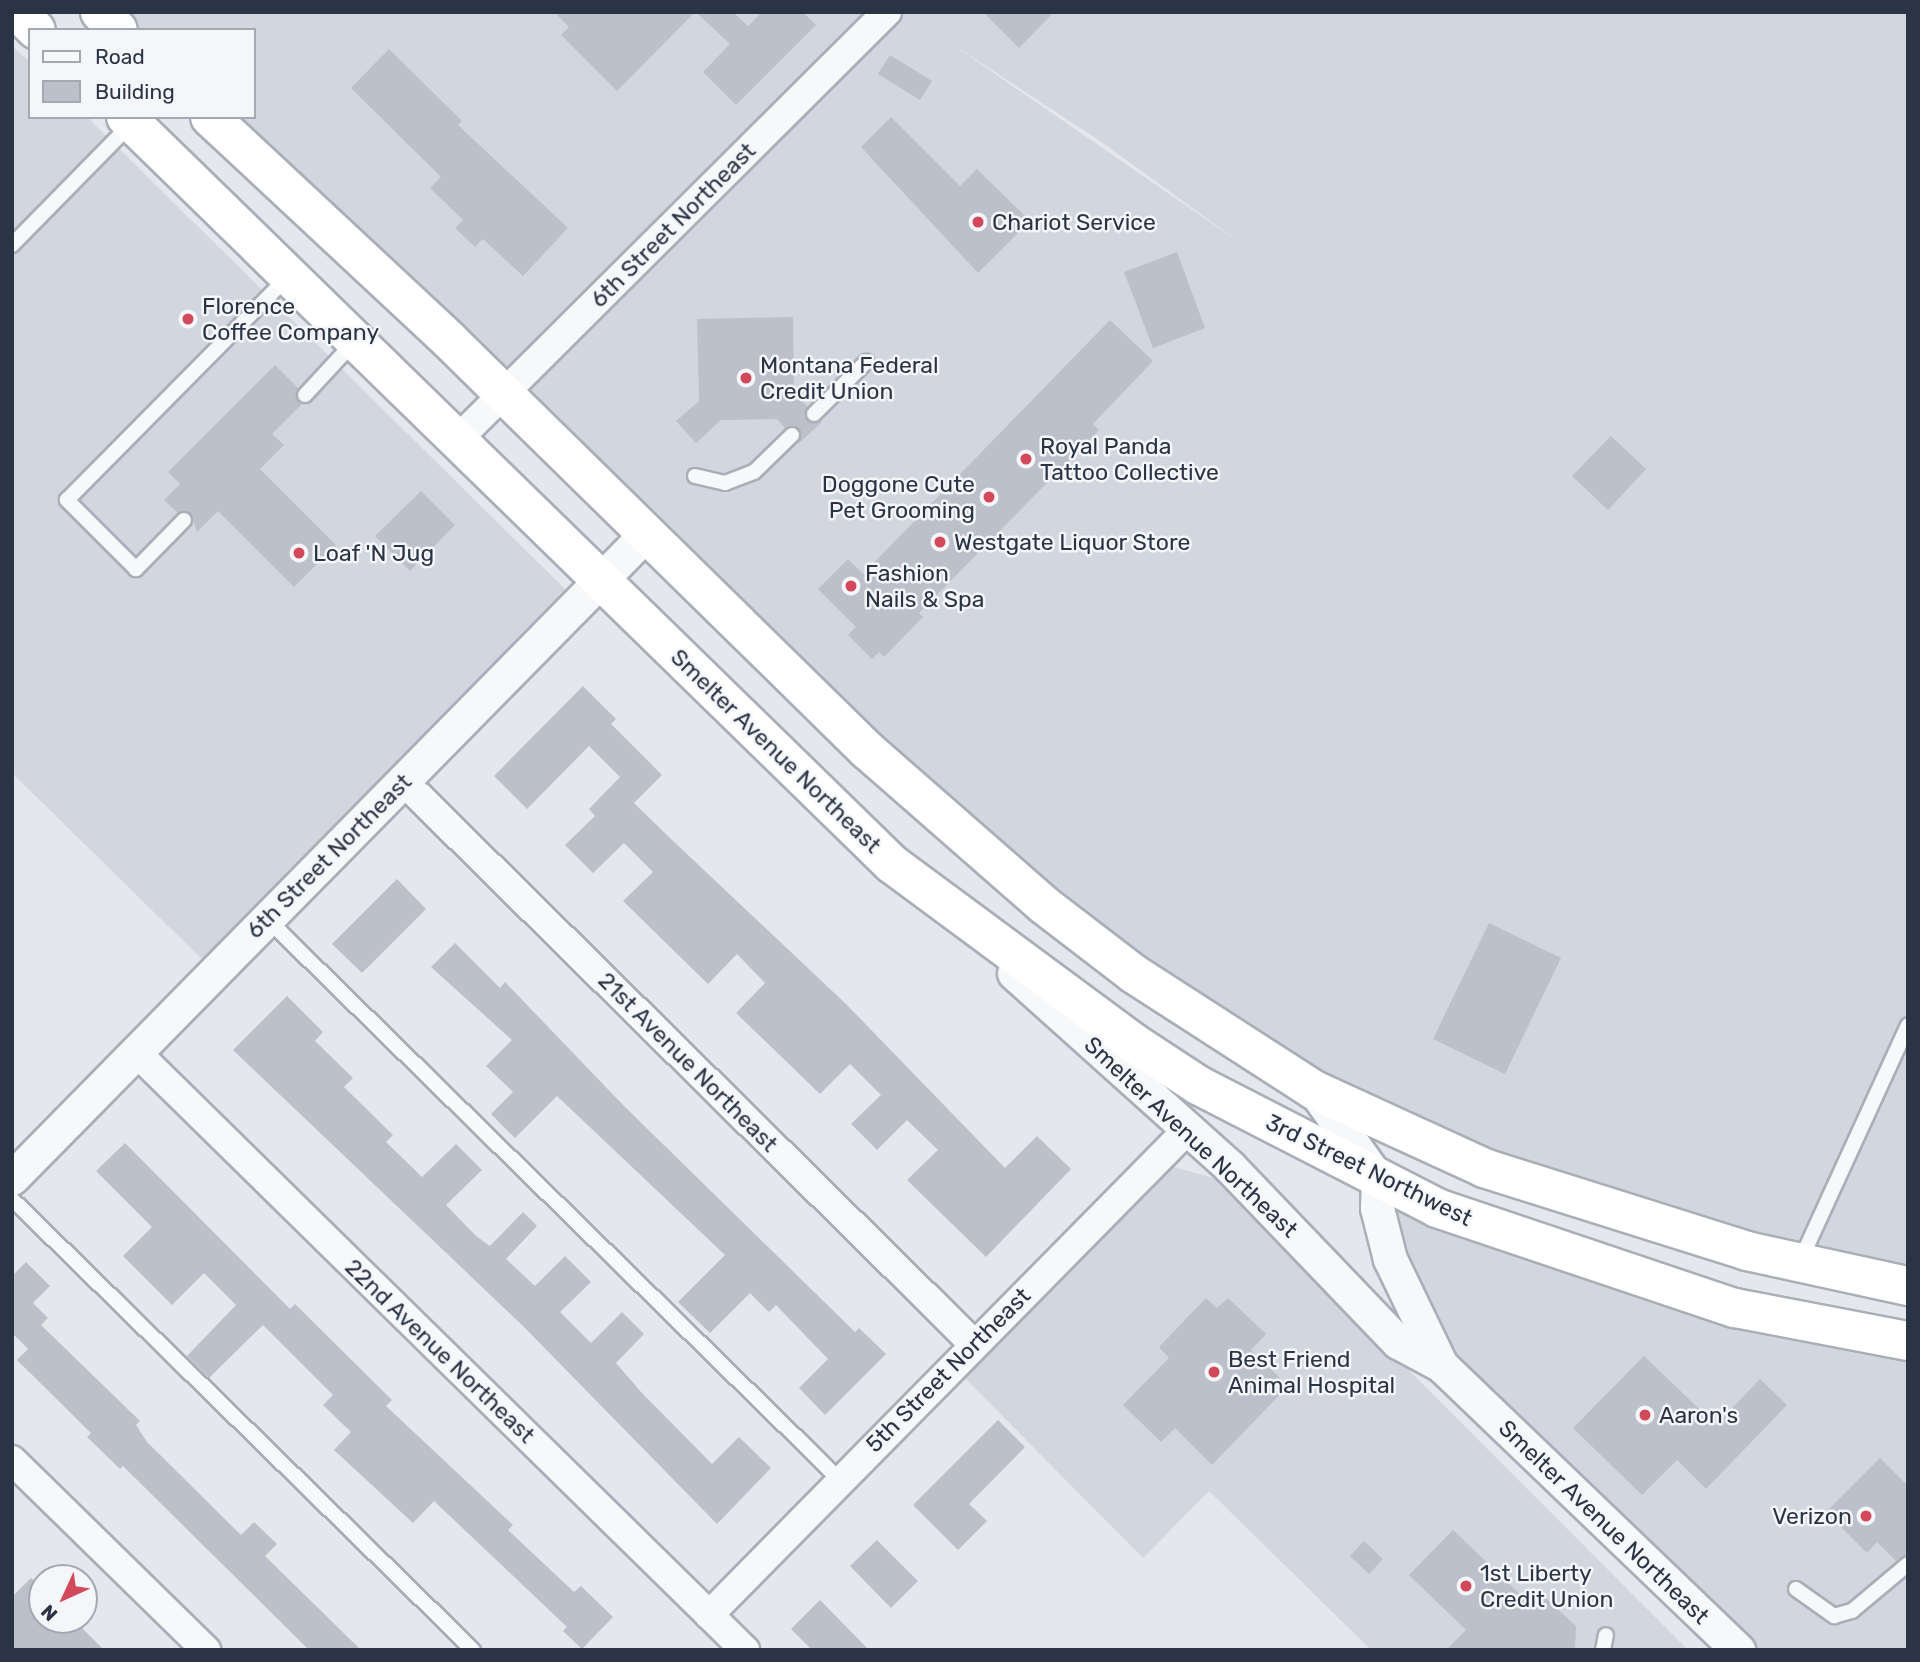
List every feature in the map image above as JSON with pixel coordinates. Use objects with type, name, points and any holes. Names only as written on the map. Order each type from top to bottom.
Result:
[{"type":"highway","points":[[18,12],[34,28]]},
{"type":"highway","points":[[100,12],[116,28]]},
{"type":"highway","name":"Smelter Avenue Northeast","points":[[132,119],[892,864]]},
{"type":"highway","points":[[212,119],[504,394],[646,534]]},
{"type":"highway","name":"3rd Street Northwest","points":[[646,534],[971,843],[1134,974],[1314,1090],[1484,1168],[1608,1210],[1800,1262],[1908,1286]]},
{"type":"highway","name":"3rd Street Northwest","points":[[892,864],[1177,1071],[1378,1179],[1550,1250],[1735,1308],[1908,1341]]},
{"type":"street","name":"6th Street Northeast","points":[[459,438],[887,12]]},
{"type":"street","name":"6th Street Northeast","points":[[12,1178],[646,534]]},
{"type":"street","name":"21st Avenue Northeast","points":[[403,781],[973,1343]]},
{"type":"street","name":"Smelter Avenue Northeast","points":[[892,864],[1189,1128],[1398,1342],[1441,1365],[1738,1650]]},
{"type":"street","name":"22nd Avenue Northeast","points":[[136,1052],[745,1650]]},
{"type":"street","points":[[1314,1090],[1378,1179]]},
{"type":"street","name":"5th Street Northeast","points":[[709,1615],[973,1343],[1189,1128]]},
{"type":"street","name":"Smelter Avenue Northeast","points":[[1378,1179],[1377,1208],[1390,1259],[1441,1365]]},
{"type":"street","points":[[12,1460],[206,1650]]},
{"type":"lane","points":[[12,245],[132,119]]},
{"type":"lane","points":[[184,520],[136,569],[67,500],[290,275]]},
{"type":"lane","points":[[304,395],[357,340]]},
{"type":"lane","points":[[814,414],[866,362]]},
{"type":"lane","points":[[695,476],[725,483],[754,472],[792,435]]},
{"type":"lane","points":[[267,919],[840,1480]]},
{"type":"lane","points":[[1800,1262],[1908,1025]]},
{"type":"lane","points":[[12,1199],[473,1650]]},
{"type":"lane","points":[[1796,1589],[1834,1616],[1852,1611],[1908,1563]]},
{"type":"shaded area","points":[[107,12],[1908,12],[1908,1286],[1747,1251],[1314,1090],[867,750],[218,119],[256,119],[256,28],[123,28]],"holes":[[[946,40],[1100,141],[1246,247]]]},
{"type":"shaded area","points":[[12,46],[28,60],[28,119],[89,119],[579,603],[215,972],[12,773]]},
{"type":"shaded area","points":[[1155,1162],[1218,1179],[1688,1650],[1371,1650],[1209,1491],[1143,1558],[951,1364]]},
{"type":"shaded area","points":[[1378,1179],[1437,1208],[1908,1339],[1908,1650],[1738,1650],[1441,1365]]},
{"type":"building","points":[[554,12],[695,12],[617,91],[561,35],[569,27]]},
{"type":"building","points":[[696,12],[733,12],[748,26],[762,12],[803,12],[816,25],[736,105],[703,72],[730,44]]},
{"type":"building","points":[[983,12],[1054,12],[1019,48]]},
{"type":"building","points":[[389,49],[462,121],[458,125],[568,228],[523,276],[483,239],[475,247],[455,228],[463,220],[430,188],[441,177],[351,88]]},
{"type":"building","points":[[890,55],[932,81],[920,100],[878,74]]},
{"type":"building","points":[[891,117],[960,186],[977,169],[1030,221],[978,273],[861,147]]},
{"type":"building","points":[[1177,252],[1205,328],[1153,348],[1124,272]]},
{"type":"building","points":[[793,317],[794,392],[808,407],[807,420],[822,422],[799,443],[799,429],[785,428],[777,419],[721,420],[696,443],[676,421],[699,401],[697,319]]},
{"type":"building","points":[[1110,320],[1153,361],[1093,424],[1099,430],[919,613],[923,617],[884,657],[879,652],[872,659],[848,635],[856,627],[818,589],[848,559],[863,574]]},
{"type":"building","points":[[275,365],[298,388],[296,397],[302,404],[272,434],[284,445],[260,469],[336,545],[294,587],[218,511],[197,532],[191,514],[178,513],[164,500],[180,484],[168,472]]},
{"type":"building","points":[[1611,436],[1646,469],[1608,510],[1572,476]]},
{"type":"building","points":[[421,491],[455,525],[410,571],[375,536]]},
{"type":"building","points":[[583,686],[616,719],[611,724],[662,775],[634,803],[846,1004],[1005,1168],[1037,1136],[1071,1169],[986,1257],[907,1180],[938,1150],[907,1120],[877,1150],[851,1124],[881,1095],[850,1064],[820,1094],[736,1013],[765,983],[737,954],[708,984],[623,901],[653,872],[624,843],[593,873],[565,845],[595,816],[589,809],[620,777],[589,746],[527,809],[494,776]]},
{"type":"building","points":[[397,879],[426,909],[362,973],[332,944]]},
{"type":"building","points":[[1489,923],[1561,958],[1505,1074],[1433,1039]]},
{"type":"building","points":[[455,943],[500,988],[505,982],[624,1106],[855,1332],[859,1328],[886,1354],[825,1415],[799,1388],[828,1359],[776,1305],[769,1312],[750,1293],[710,1333],[678,1302],[725,1255],[557,1096],[515,1138],[491,1114],[513,1092],[486,1066],[512,1040],[431,967]]},
{"type":"building","points":[[287,996],[323,1032],[315,1041],[353,1078],[344,1087],[393,1135],[386,1142],[422,1177],[456,1144],[482,1170],[446,1205],[476,1236],[490,1246],[523,1212],[537,1226],[506,1259],[535,1286],[565,1256],[591,1282],[560,1312],[591,1343],[622,1312],[644,1334],[616,1363],[641,1392],[712,1464],[739,1437],[771,1468],[717,1524],[523,1326],[233,1050]]},
{"type":"building","points":[[125,1143],[290,1309],[295,1304],[392,1400],[386,1406],[513,1525],[508,1530],[574,1592],[581,1586],[613,1617],[582,1649],[563,1631],[567,1627],[434,1501],[413,1523],[334,1450],[351,1432],[323,1405],[333,1395],[263,1325],[209,1378],[187,1356],[236,1305],[204,1273],[172,1305],[123,1256],[152,1227],[96,1171]]},
{"type":"building","points":[[26,1262],[50,1286],[33,1303],[48,1318],[41,1325],[140,1421],[136,1425],[147,1442],[241,1535],[254,1522],[277,1544],[265,1556],[361,1650],[309,1650],[123,1466],[120,1469],[87,1437],[91,1433],[17,1360],[28,1349],[12,1333],[12,1276]]},
{"type":"building","name":"Best Friend Animal Hospital","points":[[1206,1298],[1217,1308],[1228,1298],[1266,1334],[1251,1350],[1288,1386],[1212,1465],[1175,1428],[1161,1442],[1123,1405],[1169,1358],[1159,1347]]},
{"type":"building","name":"Aaron's","points":[[1644,1356],[1716,1425],[1760,1379],[1787,1405],[1706,1489],[1677,1460],[1642,1495],[1573,1428]]},
{"type":"building","points":[[998,1420],[1025,1447],[969,1504],[987,1521],[958,1550],[913,1505]]},
{"type":"building","points":[[1880,1458],[1908,1486],[1908,1555],[1896,1561],[1877,1542],[1867,1553],[1826,1512]]},
{"type":"building","name":"1st Liberty Credit Union","points":[[1453,1530],[1523,1597],[1547,1599],[1576,1626],[1575,1650],[1446,1650],[1466,1630],[1409,1575]]},
{"type":"building","points":[[877,1540],[918,1581],[891,1608],[850,1566]]},
{"type":"building","points":[[1364,1541],[1383,1559],[1369,1574],[1350,1556]]},
{"type":"building","points":[[28,1581],[28,1634],[88,1634],[104,1650],[12,1650],[12,1597]]},
{"type":"building","points":[[820,1600],[869,1650],[812,1650],[791,1629]]},
{"type":"place","name":"Chariot Service","points":[[978,222]]},
{"type":"place","name":"Florence Coffee Company","points":[[188,319]]},
{"type":"place","name":"Montana Federal Credit Union","points":[[746,378]]},
{"type":"place","name":"Royal Panda Tattoo Collective","points":[[1026,459]]},
{"type":"place","name":"Doggone Cute Pet Grooming","points":[[989,497]]},
{"type":"place","name":"Westgate Liquor Store","points":[[940,542]]},
{"type":"place","name":"Loaf 'N Jug","points":[[299,553]]},
{"type":"place","name":"Fashion Nails & Spa","points":[[851,586]]},
{"type":"place","name":"Best Friend Animal Hospital","points":[[1214,1372]]},
{"type":"place","name":"Aaron's","points":[[1645,1415]]},
{"type":"place","name":"Verizon","points":[[1866,1516]]},
{"type":"place","name":"1st Liberty Credit Union","points":[[1466,1586]]}]
